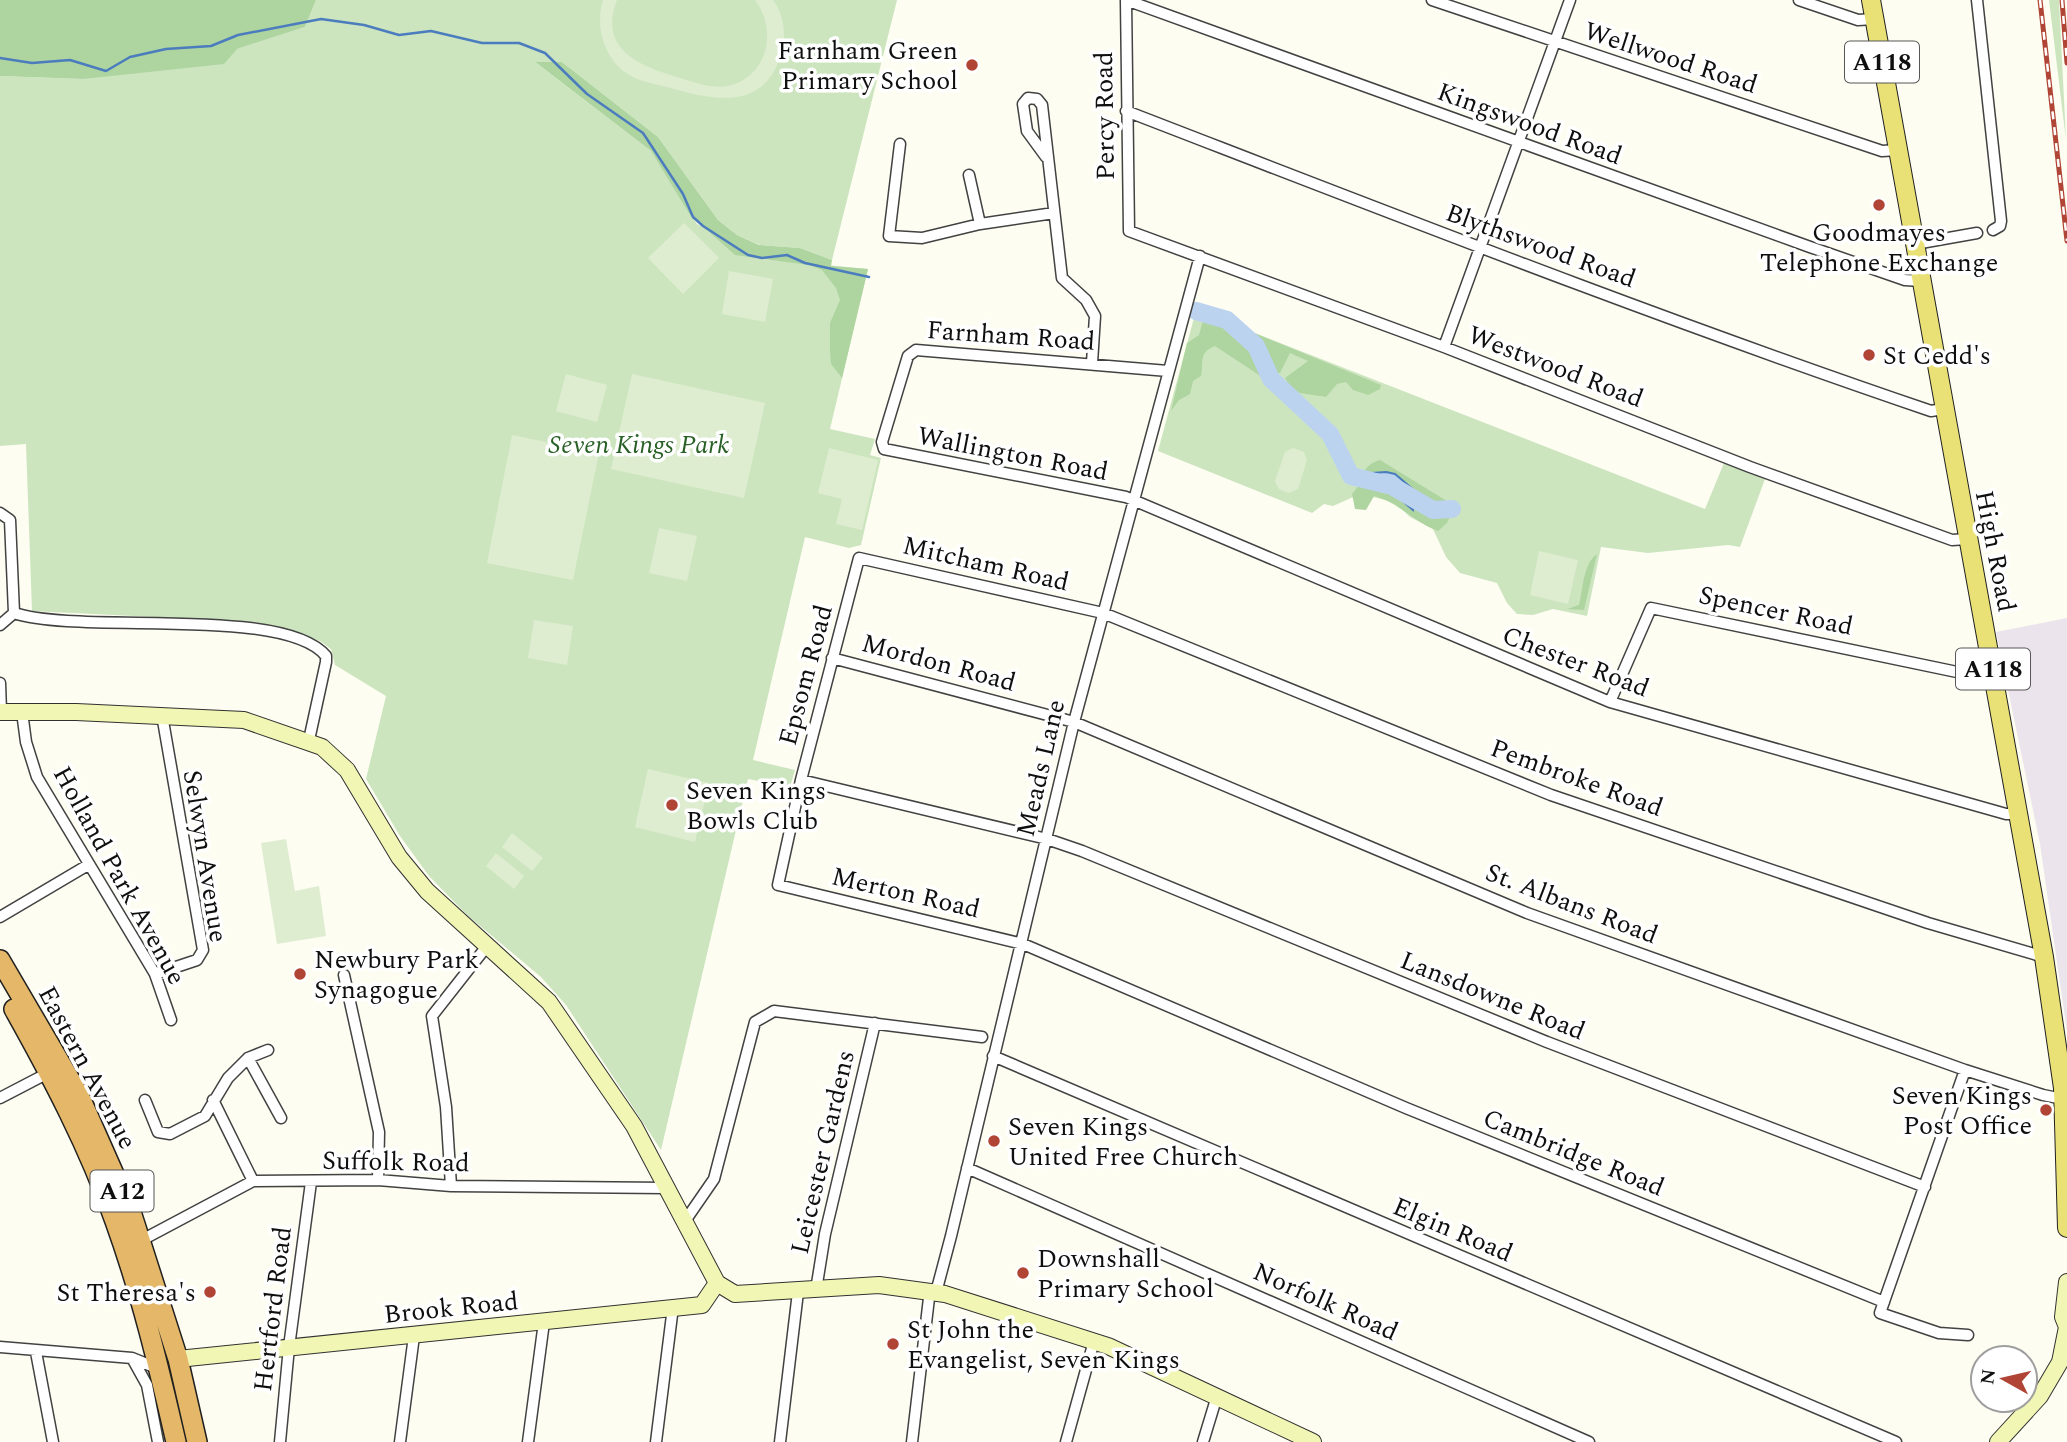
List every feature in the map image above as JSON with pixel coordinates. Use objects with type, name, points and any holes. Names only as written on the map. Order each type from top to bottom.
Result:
[{"type":"highway","name":"Eastern Avenue","points":[[0,960],[79,1095],[132,1215],[178,1359],[197,1442]]},
{"type":"highway","name":"Eastern Avenue","points":[[0,986],[50,1072],[115,1220],[152,1339],[176,1442]]},
{"type":"main road","name":"High Road","points":[[1871,0],[2044,957],[2063,1098],[2067,1155],[2064,1187],[2067,1228]]},
{"type":"street","name":"Percy Road","points":[[1126,0],[1129,231]]},
{"type":"street","name":"Kingswood Road","points":[[1126,0],[1519,144],[1905,280],[1921,281]]},
{"type":"street","name":"Wellwood Road","points":[[1432,0],[1882,151],[1898,150]]},
{"type":"street","points":[[1444,346],[1570,0]]},
{"type":"street","points":[[1799,0],[1858,20],[1874,19]]},
{"type":"street","points":[[1976,0],[2001,221],[2000,226],[1993,230]]},
{"type":"street","points":[[1046,157],[1027,131],[1024,104],[1028,98],[1037,99],[1042,105],[1062,278],[1086,300],[1095,316],[1092,363]]},
{"type":"street","name":"Blythswood Road","points":[[1126,111],[1479,247],[1879,393],[1931,411],[1943,409]]},
{"type":"street","points":[[900,144],[889,236],[922,238],[1054,213]]},
{"type":"street","points":[[969,175],[981,225]]},
{"type":"street","name":"Westwood Road","points":[[1129,231],[1444,346],[1750,467],[1952,540],[1967,539]]},
{"type":"street","points":[[1915,244],[1977,233]]},
{"type":"street","name":"Meads Lane","points":[[912,1442],[929,1298],[938,1284],[1023,944],[1074,722],[1200,256]]},
{"type":"street","name":"Farnham Road","points":[[884,449],[883,442],[911,352],[1092,363],[1168,371]]},
{"type":"street","name":"Wallington Road","points":[[884,449],[888,452],[1133,500]]},
{"type":"street","name":"Chester Road","points":[[1133,500],[1610,702],[2006,814],[2019,814]]},
{"type":"street","points":[[0,513],[10,520],[14,613]]},
{"type":"street","name":"Mitcham Road","points":[[859,558],[1103,613]]},
{"type":"street","name":"Epsom Road","points":[[778,885],[801,780],[859,558]]},
{"type":"street","name":"Spencer Road","points":[[1610,702],[1651,608],[1981,677],[1994,675]]},
{"type":"street","points":[[0,625],[14,613],[57,619],[256,628],[314,645],[326,656],[326,662],[309,740]]},
{"type":"street","name":"Pembroke Road","points":[[1103,613],[1551,795],[1928,923],[2044,957]]},
{"type":"street","name":"Mordon Road","points":[[832,658],[1074,722]]},
{"type":"street","points":[[0,683],[1,712],[162,715],[244,720],[309,740],[322,747],[347,771],[399,857],[427,891],[549,1002],[634,1126],[718,1283],[735,1294],[879,1285],[933,1291],[1094,1341],[1313,1442]]},
{"type":"street","name":"Holland Park Avenue","points":[[22,712],[26,742],[37,777],[155,974],[171,1020]]},
{"type":"street","name":"Selwyn Avenue","points":[[155,974],[197,960],[203,950],[162,715]]},
{"type":"street","name":"St. Albans Road","points":[[1074,722],[1527,913],[1965,1070],[2043,1095],[2063,1098]]},
{"type":"street","name":"Lansdowne Road","points":[[801,780],[1047,839],[1547,1042],[1925,1187]]},
{"type":"street","points":[[0,917],[88,865]]},
{"type":"street","name":"Merton Road","points":[[778,885],[1023,944]]},
{"type":"street","name":"Cambridge Road","points":[[1023,944],[1417,1113],[1884,1301]]},
{"type":"street","points":[[451,1186],[446,1107],[432,1016],[486,946]]},
{"type":"street","points":[[344,975],[379,1132],[379,1180]]},
{"type":"street","points":[[685,1221],[714,1179],[755,1022],[774,1012],[982,1037]]},
{"type":"street","name":"Leicester Gardens","points":[[816,1290],[825,1234],[875,1023]]},
{"type":"street","points":[[145,1100],[158,1132],[170,1134],[205,1116],[228,1078],[248,1058],[268,1049]]},
{"type":"street","name":"Elgin Road","points":[[993,1056],[1896,1442]]},
{"type":"street","points":[[248,1058],[281,1118]]},
{"type":"street","points":[[1965,1070],[1880,1313],[1939,1334],[1968,1335]]},
{"type":"street","points":[[0,1098],[50,1072]]},
{"type":"street","points":[[213,1100],[253,1181]]},
{"type":"street","name":"Norfolk Road","points":[[967,1168],[1589,1442]]},
{"type":"street","name":"Suffolk Road","points":[[140,1241],[253,1181],[379,1180],[451,1186],[666,1188]]},
{"type":"street","name":"Hertford Road","points":[[280,1442],[289,1347],[311,1182]]},
{"type":"street","points":[[1998,1442],[2051,1382],[2060,1362],[2067,1327],[2063,1317],[2067,1282]]},
{"type":"street","name":"Brook Road","points":[[178,1359],[702,1305],[718,1283]]},
{"type":"street","points":[[780,1442],[798,1292]]},
{"type":"street","points":[[656,1442],[673,1307]]},
{"type":"street","points":[[528,1442],[544,1322]]},
{"type":"street","points":[[400,1442],[414,1336]]},
{"type":"street","points":[[132,1358],[140,1354],[152,1339]]},
{"type":"street","points":[[1066,1442],[1094,1341]]},
{"type":"street","points":[[0,1348],[132,1358],[159,1369]]},
{"type":"street","points":[[36,1352],[53,1442]]},
{"type":"street","points":[[132,1358],[147,1385],[158,1442]]},
{"type":"street","points":[[1203,1442],[1217,1396]]},
{"type":"shaded area","points":[[2067,618],[2067,1032],[2040,844],[1996,632]]},
{"type":"green space","points":[[0,0],[316,0],[305,27],[237,49],[224,64],[83,79],[0,76]]},
{"type":"green space","name":"Seven Kings Park","points":[[316,0],[897,0],[832,260],[800,248],[760,245],[737,235],[718,220],[658,137],[562,62],[536,63],[651,151],[697,224],[761,259],[868,269],[830,429],[875,439],[870,455],[881,458],[861,545],[849,548],[805,537],[753,760],[795,770],[790,787],[748,779],[661,1150],[566,1005],[541,977],[467,915],[429,876],[400,836],[366,779],[386,696],[335,665],[331,649],[320,641],[255,622],[32,611],[26,444],[0,446],[0,76],[83,79],[237,49],[305,27]]},
{"type":"green space","points":[[603,0],[617,0],[612,18],[613,32],[618,44],[627,54],[651,68],[698,84],[728,86],[742,81],[760,63],[765,51],[766,25],[755,0],[773,0],[780,11],[784,38],[782,51],[764,84],[752,93],[737,97],[705,96],[648,83],[625,72],[610,55],[600,23]]},
{"type":"green space","points":[[2049,0],[2059,0],[2066,140]]},
{"type":"green space","points":[[535,62],[562,62],[658,137],[718,220],[737,235],[759,245],[800,248],[832,260],[831,266],[868,269],[842,378],[831,364],[830,351],[830,323],[840,300],[836,288],[822,270],[809,265],[735,255],[690,215],[651,151]]},
{"type":"green space","points":[[684,223],[719,258],[683,294],[648,258]]},
{"type":"green space","points":[[729,271],[773,279],[765,322],[722,314]]},
{"type":"green space","points":[[1195,314],[1247,330],[1705,509],[1724,463],[1765,479],[1740,547],[1728,545],[1648,553],[1601,547],[1587,616],[1553,609],[1533,615],[1517,614],[1507,603],[1497,583],[1460,573],[1446,557],[1433,529],[1410,517],[1394,502],[1360,494],[1333,506],[1324,504],[1312,513],[1158,451]]},
{"type":"green space","points":[[1204,317],[1247,330],[1381,385],[1380,389],[1368,395],[1353,390],[1346,382],[1337,384],[1326,397],[1294,392],[1285,378],[1308,361],[1290,353],[1280,373],[1262,377],[1215,346],[1204,355],[1201,376],[1193,381],[1190,394],[1179,400],[1171,411],[1187,343],[1199,335]]},
{"type":"green space","points":[[566,374],[607,385],[597,422],[556,411]]},
{"type":"green space","name":"Seven Kings Park","points":[[632,374],[765,403],[744,498],[611,469]]},
{"type":"green space","points":[[512,435],[599,453],[573,580],[487,563]]},
{"type":"green space","points":[[829,448],[878,460],[862,530],[836,524],[842,499],[818,493]]},
{"type":"green space","points":[[1293,448],[1304,452],[1307,460],[1298,489],[1288,493],[1279,489],[1275,481],[1285,452]]},
{"type":"green space","points":[[1380,460],[1455,506],[1447,523],[1438,531],[1374,496],[1366,510],[1355,509],[1352,494],[1368,466]]},
{"type":"green space","points":[[659,528],[697,536],[687,581],[649,573]]},
{"type":"green space","points":[[1539,551],[1578,560],[1568,604],[1530,595]]},
{"type":"green space","points":[[1597,554],[1584,610],[1567,609],[1579,605],[1586,570]]},
{"type":"green space","points":[[534,620],[573,626],[567,665],[528,658]]},
{"type":"green space","name":"Seven Kings Bowls Club","points":[[648,769],[709,783],[695,842],[635,827]]},
{"type":"green space","points":[[512,833],[543,858],[532,871],[502,847]]},
{"type":"green space","points":[[286,839],[295,891],[319,886],[326,936],[277,944],[261,843]]},
{"type":"green space","points":[[496,853],[524,876],[514,889],[486,866]]},
{"type":"water","points":[[1372,473],[1395,474],[1416,492],[1413,510],[1392,492],[1368,484]]},
{"type":"waterway","points":[[0,58],[32,63],[70,60],[106,71],[130,57],[166,49],[211,46],[238,35],[321,19],[364,25],[399,35],[431,31],[482,43],[519,43],[545,53],[587,94],[643,133],[683,194],[693,217],[703,226],[748,255],[762,258],[787,255],[805,263],[869,277]]},
{"type":"waterway","points":[[1196,311],[1227,320],[1256,346],[1271,379],[1330,434],[1351,476],[1392,486],[1433,510],[1452,509]]},
{"type":"railway","points":[[2040,0],[2067,241]]},
{"type":"railway","points":[[2062,0],[2067,63]]},
{"type":"place","name":"Farnham Green Primary School","points":[[972,65]]},
{"type":"place","name":"Goodmayes Telephone Exchange","points":[[1879,205]]},
{"type":"place","name":"St Cedd's","points":[[1869,355]]},
{"type":"place","name":"Seven Kings Bowls Club","points":[[672,805]]},
{"type":"place","name":"Newbury Park Synagogue","points":[[300,974]]},
{"type":"place","name":"Seven Kings Post Office","points":[[2046,1110]]},
{"type":"place","name":"Seven Kings United Free Church","points":[[994,1141]]},
{"type":"place","name":"Downshall Primary School","points":[[1023,1273]]},
{"type":"place","name":"St Theresa's","points":[[210,1292]]},
{"type":"place","name":"St John the Evangelist, Seven Kings","points":[[893,1344]]}]
